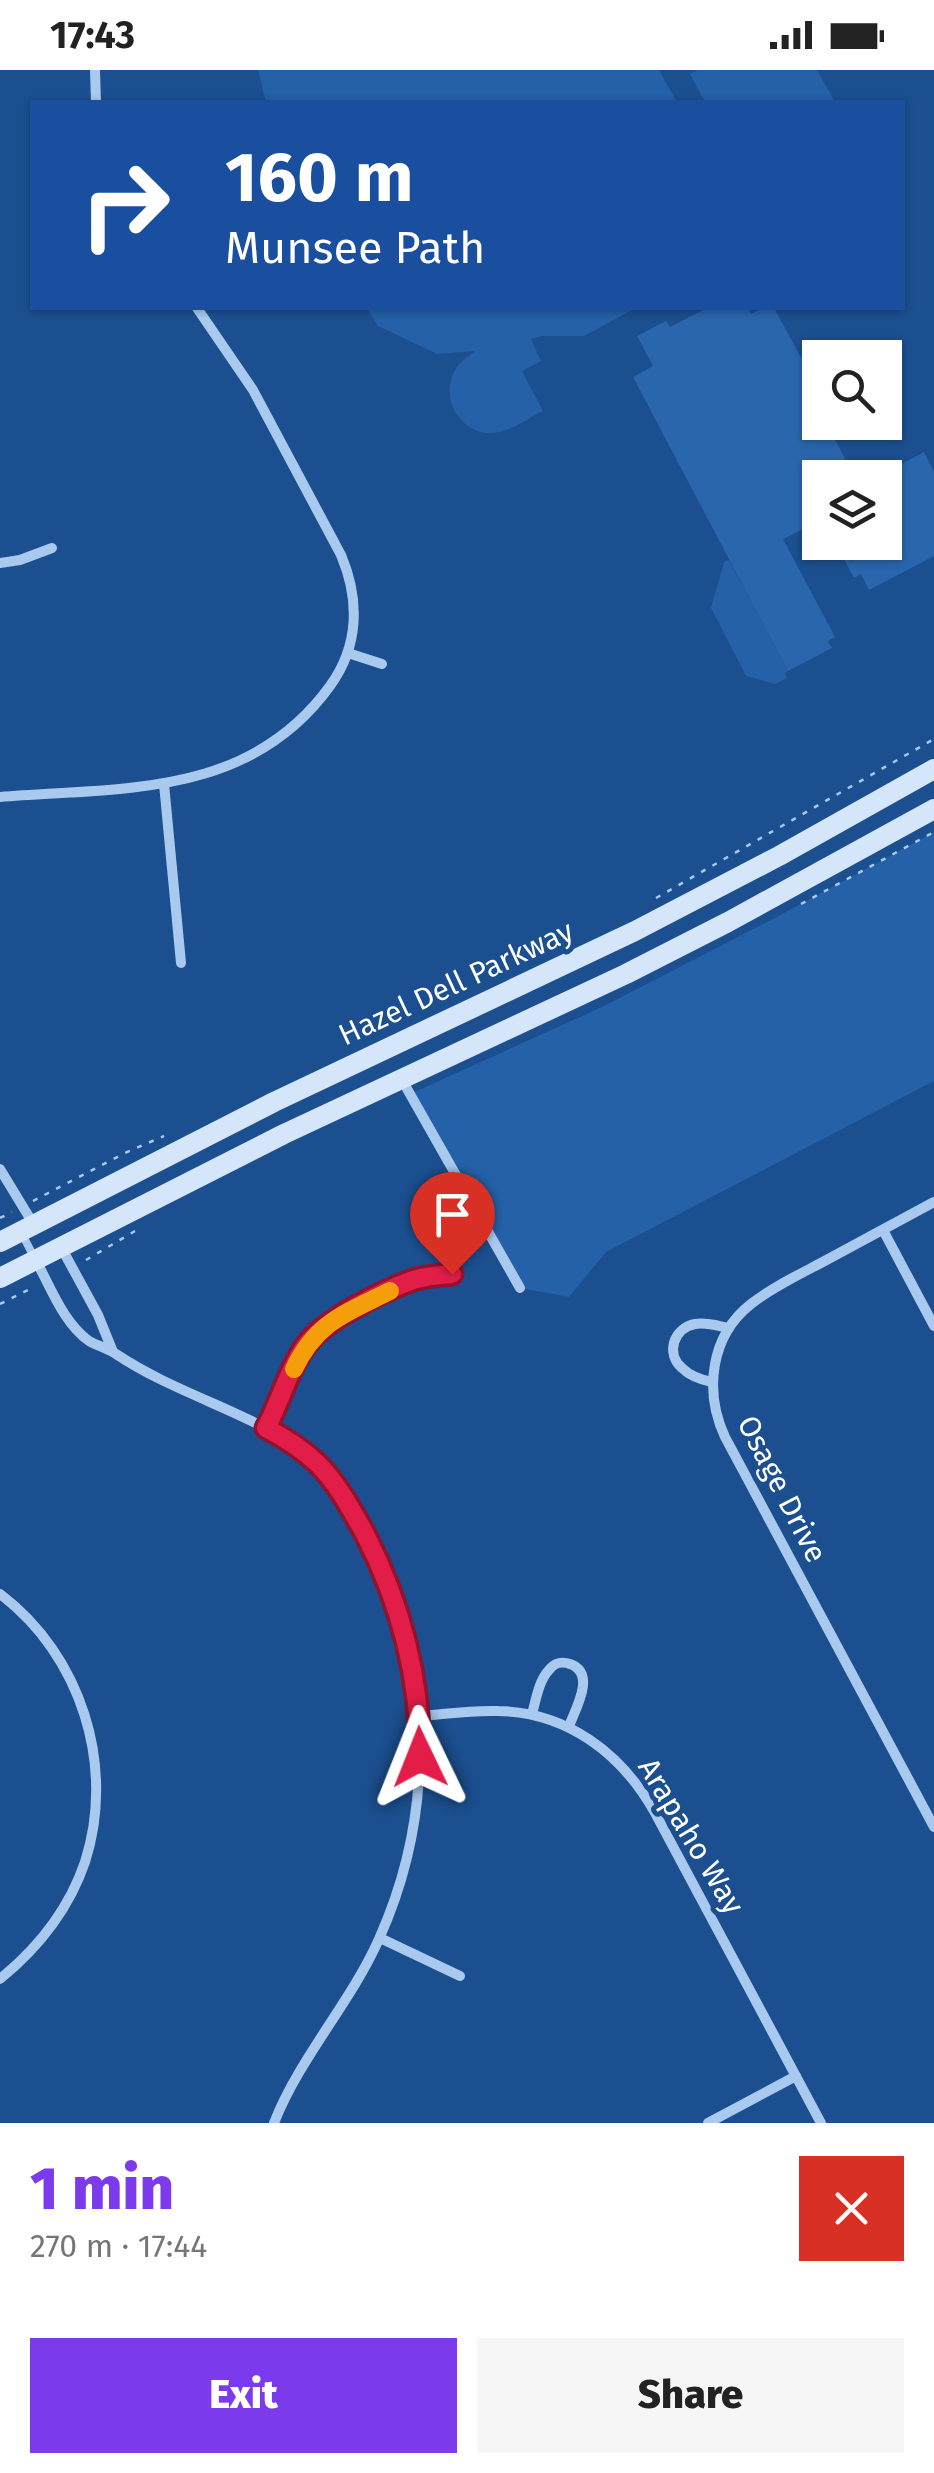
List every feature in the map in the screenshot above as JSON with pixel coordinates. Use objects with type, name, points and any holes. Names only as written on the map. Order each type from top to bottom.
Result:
[{"type":"main road","name":"Hazel Dell Parkway","points":[[0,1242],[258,1110],[635,932],[934,770]]},
{"type":"main road","points":[[0,1278],[251,1150],[626,974],[934,809]]},
{"type":"street","points":[[95,70],[96,100]]},
{"type":"street","points":[[0,797],[164,784],[212,773],[264,750],[286,734],[322,697],[348,652],[355,619],[351,582],[341,555],[254,390],[198,310]]},
{"type":"street","points":[[0,562],[20,560],[52,548]]},
{"type":"street","points":[[348,652],[382,664]]},
{"type":"street","points":[[164,784],[182,963]]},
{"type":"street","points":[[402,1080],[520,1288]]},
{"type":"street","points":[[0,1169],[34,1225]]},
{"type":"street","name":"Osage Drive","points":[[934,1202],[763,1295],[741,1312],[729,1328],[716,1359],[712,1382],[714,1408],[726,1437],[934,1827]]},
{"type":"street","points":[[882,1230],[934,1326]]},
{"type":"street","points":[[61,1247],[114,1352]]},
{"type":"street","points":[[35,1259],[70,1321],[88,1341],[114,1352],[158,1380],[266,1428],[314,1460],[340,1490],[355,1516],[386,1578],[401,1621],[420,1716],[419,1777],[415,1822],[396,1898],[380,1938],[294,2081],[274,2123]]},
{"type":"street","points":[[266,1428],[305,1346],[320,1330],[413,1280],[452,1274]]},
{"type":"street","points":[[712,1382],[693,1376],[678,1364],[672,1345],[688,1326],[708,1323],[729,1328]]},
{"type":"street","points":[[0,1594],[36,1626],[70,1678],[92,1740],[96,1797],[84,1862],[66,1903],[37,1944],[0,1979]]},
{"type":"street","points":[[532,1714],[547,1671],[557,1664],[569,1663],[580,1671],[584,1682],[569,1726]]},
{"type":"street","name":"Arapaho Way","points":[[420,1716],[498,1710],[532,1714],[569,1726],[606,1751],[637,1784],[821,2123]]},
{"type":"street","points":[[380,1938],[460,1976]]},
{"type":"street","points":[[708,2123],[796,2076]]},
{"type":"lane","points":[[34,1225],[61,1247]]},
{"type":"lane","points":[[34,1225],[35,1259]]},
{"type":"path","points":[[675,887],[934,740]]},
{"type":"path","points":[[0,1304],[28,1290]]},
{"type":"shaded area","points":[[258,70],[659,70],[676,100],[266,100]]},
{"type":"shaded area","points":[[698,70],[817,70],[834,100],[704,100],[690,74]]},
{"type":"shaded area","points":[[368,310],[632,310],[584,336],[531,339],[541,361],[522,371],[543,411],[512,428],[492,433],[471,428],[452,404],[450,383],[454,372],[475,351],[437,354],[378,326]]},
{"type":"shaded area","points":[[729,560],[765,627],[777,632],[770,637],[788,671],[787,678],[775,684],[746,676],[711,608],[724,562]]},
{"type":"shaded area","points":[[934,832],[934,1081],[606,1252],[569,1297],[520,1288],[410,1094],[602,1007]]},
{"type":"building","points":[[703,310],[749,310],[751,314],[775,310],[802,359],[802,440],[835,440],[846,460],[802,460],[802,530],[783,539],[835,637],[828,641],[832,648],[788,671],[633,377],[653,366],[637,336],[666,321],[670,327]]},
{"type":"building","points":[[924,452],[934,472],[934,556],[869,590],[861,574],[854,578],[844,560],[902,560],[902,464]]},
{"type":"slow traffic","points":[[294,1369],[305,1346],[320,1330],[390,1291]]},
{"type":"route","points":[[420,1757],[420,1716],[411,1660],[394,1599],[376,1556],[340,1490],[298,1448],[266,1428],[305,1346],[320,1330],[413,1280],[452,1274]]}]
